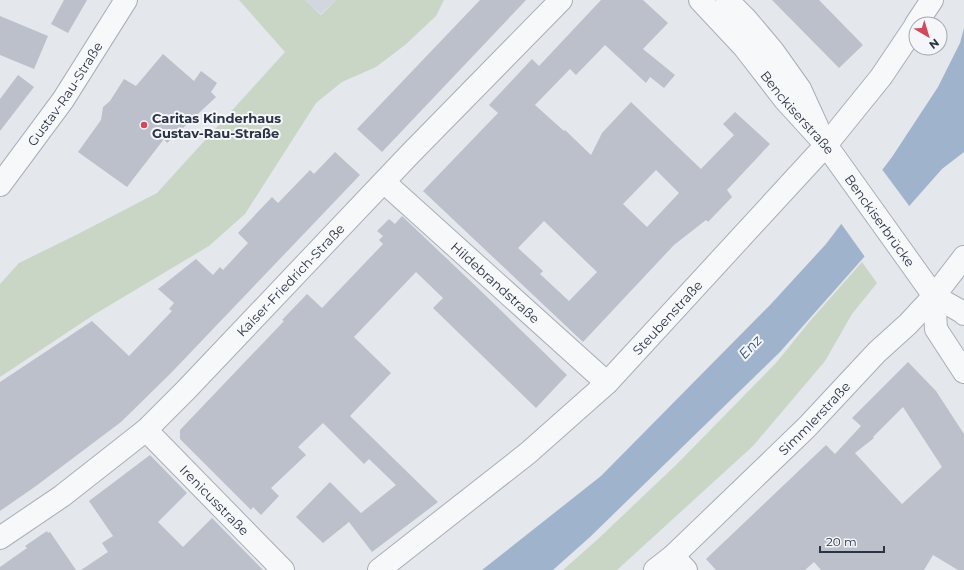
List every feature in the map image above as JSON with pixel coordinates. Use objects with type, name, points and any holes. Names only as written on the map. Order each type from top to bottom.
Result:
[{"type":"street","name":"Gustav-Rau-Straße","points":[[0,185],[62,100],[126,0]]},
{"type":"street","name":"Kaiser-Friedrich-Straße","points":[[0,538],[62,496],[146,430],[561,0]]},
{"type":"street","name":"Benckiserstraße","points":[[700,0],[744,47],[785,100],[826,145]]},
{"type":"street","name":"Benckiserstraße","points":[[728,0],[773,51],[800,89],[826,145]]},
{"type":"street","name":"Steubenstraße","points":[[921,16],[932,0]]},
{"type":"street","name":"Steubenstraße","points":[[379,570],[473,498],[528,453],[607,383],[826,145],[881,77],[908,36]]},
{"type":"street","name":"Benckiserbrücke","points":[[826,145],[934,296]]},
{"type":"street","name":"Hildebrandstraße","points":[[384,182],[607,383]]},
{"type":"street","name":"Simmlerstraße","points":[[655,570],[680,563],[877,352],[908,324],[934,296],[964,257]]},
{"type":"street","points":[[934,296],[964,314]]},
{"type":"street","points":[[934,296],[936,329],[964,372]]},
{"type":"street","name":"Irenicusstraße","points":[[146,430],[283,570]]},
{"type":"shaded area","points":[[305,0],[336,0],[321,14]]},
{"type":"green space","points":[[239,0],[305,0],[321,15],[336,0],[444,0],[436,16],[405,45],[376,67],[342,82],[316,103],[245,214],[209,246],[95,314],[0,377],[0,284],[19,263],[157,193],[285,52]]},
{"type":"green space","points":[[862,262],[877,283],[852,314],[825,361],[753,446],[617,570],[563,570],[677,464],[776,363],[810,321]]},
{"type":"water","name":"Enz","points":[[964,28],[964,152],[942,169],[780,352],[590,537],[553,570],[482,570],[601,476],[771,304],[826,244],[892,157],[938,87],[960,43]]},
{"type":"pier","points":[[881,168],[910,207],[865,257],[840,222]]},
{"type":"building","points":[[64,0],[87,0],[68,33],[51,24]]},
{"type":"building","points":[[480,0],[526,0],[382,152],[357,129]]},
{"type":"building","points":[[601,0],[643,0],[668,23],[643,49],[675,75],[664,88],[650,77],[646,83],[605,45],[576,75],[570,69],[535,105],[564,131],[565,130],[591,155],[602,133],[631,102],[701,169],[734,135],[723,124],[735,112],[770,144],[727,190],[732,197],[708,222],[706,220],[674,245],[583,342],[423,191],[498,113],[489,105],[532,59],[539,66]],"holes":[[[656,170],[679,193],[647,227],[623,204]],[[544,221],[597,272],[569,301],[540,274],[543,271],[518,248]]]},
{"type":"building","points":[[772,0],[819,0],[863,45],[839,68]]},
{"type":"building","points":[[0,16],[48,36],[34,69],[0,55]]},
{"type":"building","points":[[163,54],[194,81],[201,71],[217,83],[211,92],[216,97],[167,143],[164,139],[127,187],[78,152],[101,120],[103,107],[110,101],[124,79],[136,86]]},
{"type":"building","points":[[18,75],[34,87],[0,131],[0,99]]},
{"type":"building","points":[[335,152],[360,175],[171,373],[121,422],[0,511],[0,382],[92,321],[129,356],[172,311],[169,309],[174,303],[158,289],[196,259],[213,275],[220,267],[223,270],[248,243],[238,233],[272,197],[278,203],[310,170],[314,174]]},
{"type":"building","points":[[402,216],[567,375],[536,408],[433,308],[443,298],[416,272],[354,337],[391,373],[350,416],[438,502],[372,552],[349,522],[323,543],[296,517],[330,482],[361,513],[396,485],[369,459],[364,464],[323,423],[298,447],[306,455],[271,488],[279,496],[261,515],[253,507],[251,510],[180,439],[180,430],[284,321],[282,320],[307,294],[322,308],[383,244],[379,240],[383,236],[377,231],[389,219],[395,224]]},
{"type":"building","points":[[908,362],[936,391],[964,434],[964,570],[958,570],[933,555],[924,570],[821,570],[814,562],[805,570],[716,570],[706,559],[826,445],[835,454],[861,426],[852,418]],"holes":[[[903,407],[942,467],[902,504],[855,453],[874,438],[873,437]]]},
{"type":"building","points":[[150,455],[187,493],[158,522],[183,547],[212,518],[263,570],[81,570],[108,552],[102,543],[113,536],[89,501]]},
{"type":"building","points":[[47,531],[48,533],[50,532],[76,570],[0,570],[0,567],[27,548],[25,546]]},
{"type":"place","name":"Caritas Kinderhaus Gustav-Rau-Straße","points":[[144,125]]}]
